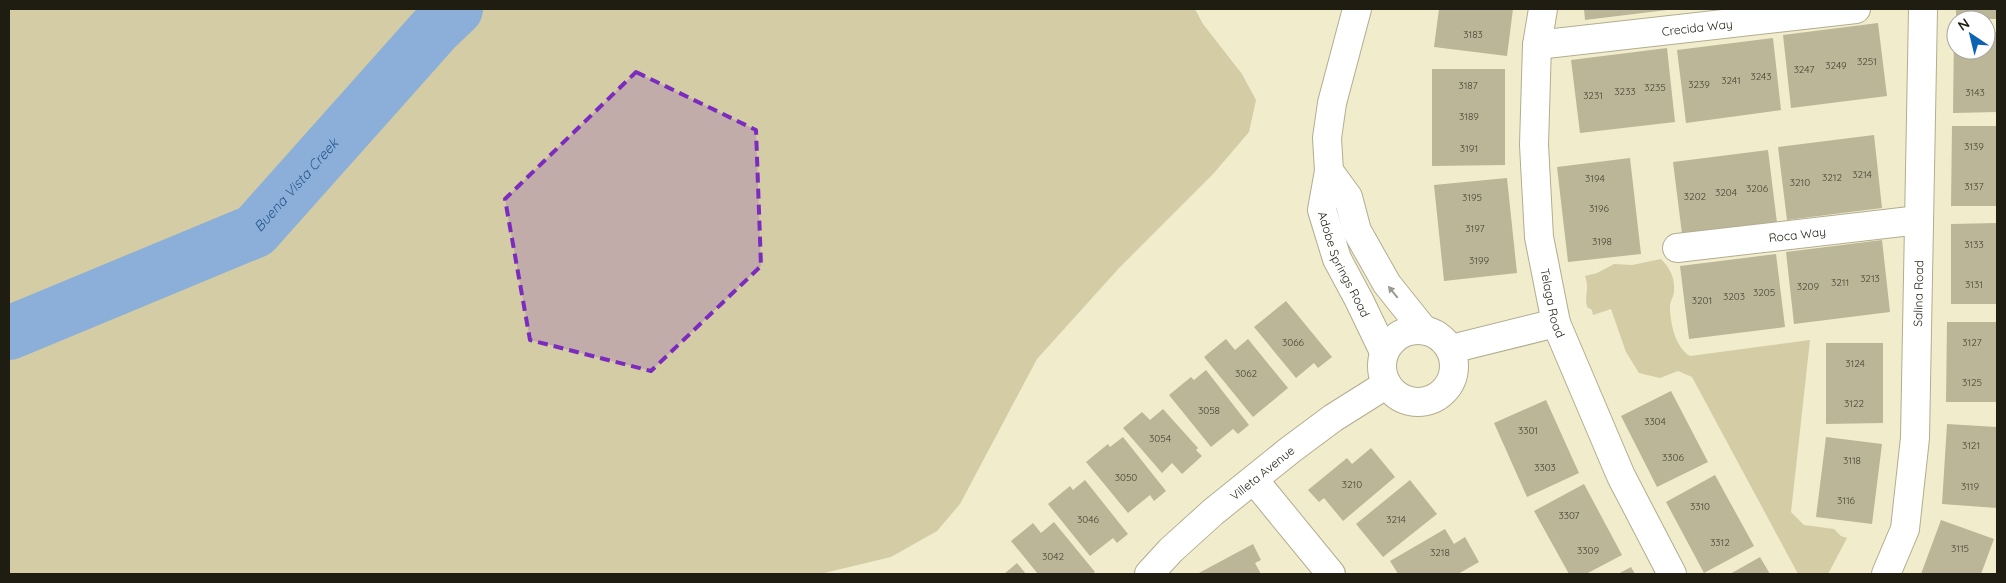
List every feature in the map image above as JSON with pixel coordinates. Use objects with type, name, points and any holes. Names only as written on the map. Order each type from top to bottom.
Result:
[{"type":"street","name":"Adobe Springs Road","points":[[1357,9],[1332,103],[1327,138],[1329,172],[1322,210],[1334,251],[1384,352]]},
{"type":"street","name":"Telaga Road","points":[[1543,9],[1537,45],[1534,145],[1539,237],[1556,323],[1621,476],[1672,574]]},
{"type":"street","name":"Crecida Way","points":[[1537,45],[1856,9]]},
{"type":"street","name":"Salina Road","points":[[1886,574],[1905,529],[1915,438],[1923,9]]},
{"type":"street","name":"Adobe Springs Road","points":[[1329,172],[1348,197],[1357,231],[1387,284],[1424,329]]},
{"type":"street","name":"Roca Way","points":[[1677,248],[1919,220]]},
{"type":"street","points":[[1451,349],[1556,323]]},
{"type":"street","points":[[1424,329],[1444,339],[1451,349],[1455,360],[1455,371],[1451,382],[1435,398],[1423,403],[1410,402],[1399,397],[1383,377],[1384,352],[1391,341],[1401,334],[1412,330],[1424,329]]},
{"type":"street","name":"Villeta Avenue","points":[[1149,574],[1171,550],[1206,518],[1290,450],[1333,418],[1387,384]]},
{"type":"street","points":[[1254,480],[1331,574]]},
{"type":"highlighted area","points":[[636,72],[756,130],[761,266],[651,371],[530,340],[505,199]]},
{"type":"shaded area","points":[[12,9],[1195,9],[1203,24],[1242,74],[1256,100],[1249,132],[1214,173],[1120,267],[1037,359],[960,504],[937,531],[891,557],[820,574],[9,574],[9,12]]},
{"type":"shaded area","points":[[1661,259],[1667,266],[1674,282],[1674,293],[1670,306],[1674,334],[1681,347],[1690,356],[1810,340],[1791,512],[1804,525],[1834,529],[1841,536],[1847,538],[1828,574],[1798,574],[1692,377],[1678,371],[1660,378],[1639,373],[1626,352],[1611,309],[1593,315],[1592,310],[1587,307],[1585,276],[1597,273],[1614,264],[1632,265]]},
{"type":"building","points":[[1439,9],[1513,9],[1507,56],[1434,47]]},
{"type":"building","points":[[1584,9],[1667,9],[1667,10],[1585,20]]},
{"type":"building","points":[[1997,9],[1997,19],[1996,10],[1956,10]]},
{"type":"building","points":[[1878,23],[1887,96],[1791,108],[1783,35]]},
{"type":"building","points":[[1997,32],[1997,112],[1953,113],[1954,60],[1996,60]]},
{"type":"building","points":[[1773,38],[1781,110],[1686,123],[1677,50]]},
{"type":"building","points":[[1667,48],[1675,122],[1580,133],[1571,60]]},
{"type":"building","points":[[1432,69],[1505,69],[1505,165],[1432,166]]},
{"type":"building","points":[[1952,126],[1997,126],[1997,206],[1951,206]]},
{"type":"building","points":[[1874,135],[1882,208],[1787,220],[1778,147]]},
{"type":"building","points":[[1768,150],[1777,223],[1682,234],[1673,162]]},
{"type":"building","points":[[1630,158],[1641,254],[1568,262],[1557,167]]},
{"type":"building","points":[[1507,178],[1517,273],[1444,281],[1434,185]]},
{"type":"building","points":[[1997,223],[1997,304],[1951,304],[1951,224]]},
{"type":"building","points":[[1882,240],[1890,312],[1794,324],[1786,252]]},
{"type":"building","points":[[1776,254],[1785,327],[1689,339],[1680,266]]},
{"type":"building","points":[[1286,301],[1332,357],[1318,368],[1314,363],[1296,378],[1254,327]]},
{"type":"building","points":[[1947,322],[1997,322],[1997,402],[1946,402]]},
{"type":"building","points":[[1226,339],[1235,350],[1248,339],[1288,388],[1253,417],[1204,357]]},
{"type":"building","points":[[1826,343],[1883,343],[1883,423],[1826,424]]},
{"type":"building","points":[[1206,370],[1249,425],[1238,434],[1233,429],[1211,447],[1169,395],[1191,377],[1194,380]]},
{"type":"building","points":[[1671,391],[1708,462],[1657,487],[1621,416]]},
{"type":"building","points":[[1546,400],[1579,473],[1527,497],[1494,423]]},
{"type":"building","points":[[1163,409],[1198,448],[1196,450],[1202,456],[1182,474],[1172,463],[1162,473],[1123,428],[1142,412],[1150,420]]},
{"type":"building","points":[[1947,424],[1997,427],[1997,508],[1942,504]]},
{"type":"building","points":[[1123,437],[1166,491],[1154,501],[1150,495],[1128,513],[1086,462],[1108,444],[1110,447]]},
{"type":"building","points":[[1826,437],[1882,444],[1872,524],[1816,517]]},
{"type":"building","points":[[1371,448],[1395,477],[1343,521],[1324,498],[1319,502],[1308,490],[1347,458],[1352,464]]},
{"type":"building","points":[[1715,475],[1754,546],[1704,573],[1666,502]]},
{"type":"building","points":[[1085,480],[1128,534],[1117,543],[1113,538],[1090,556],[1048,504],[1070,486],[1073,490]]},
{"type":"building","points":[[1410,480],[1437,514],[1383,557],[1356,524]]},
{"type":"building","points":[[1584,484],[1622,555],[1586,574],[1569,574],[1534,511]]},
{"type":"building","points":[[1941,520],[1994,539],[1981,574],[1921,574]]},
{"type":"building","points":[[1054,522],[1095,572],[1092,574],[1038,574],[1011,541],[1033,523],[1041,533]]},
{"type":"building","points":[[1445,529],[1454,544],[1465,537],[1479,562],[1458,574],[1398,574],[1390,561]]},
{"type":"building","points":[[1253,544],[1261,560],[1255,563],[1261,574],[1197,574]]},
{"type":"building","points":[[1760,557],[1770,574],[1730,574]]},
{"type":"building","points":[[1017,563],[1026,574],[1004,574]]},
{"type":"building","points":[[1631,567],[1635,574],[1618,574]]},
{"type":"waterway","name":"Buena Vista Creek","points":[[9,333],[255,231],[435,29],[456,9]]}]
